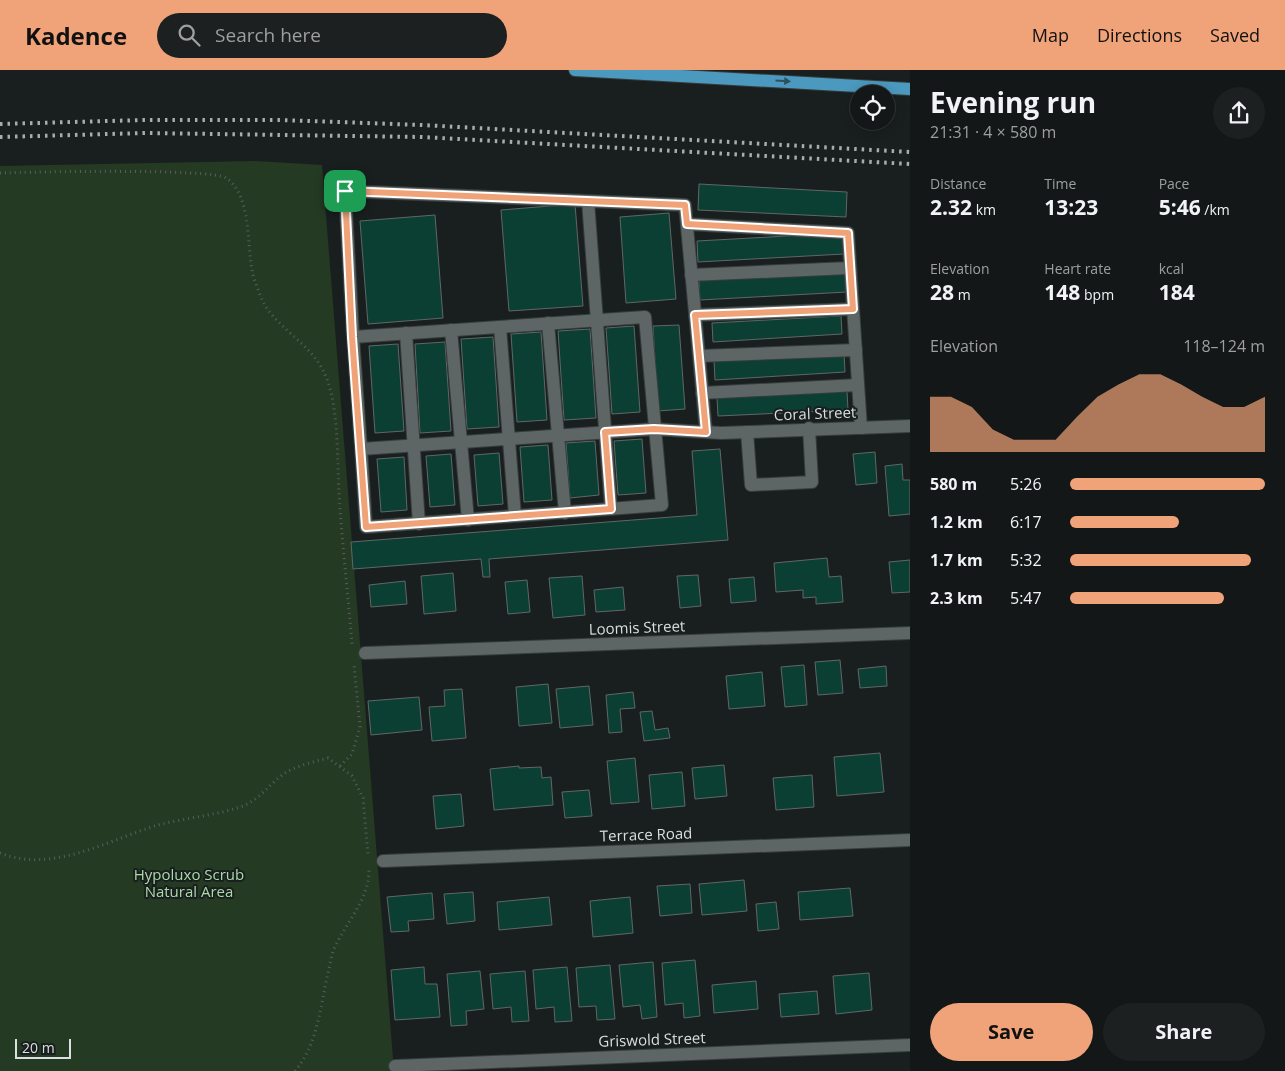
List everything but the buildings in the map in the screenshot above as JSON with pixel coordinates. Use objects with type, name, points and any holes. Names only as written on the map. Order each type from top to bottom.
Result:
[{"type":"main road","points":[[575,70],[910,89]]},
{"type":"main road","points":[[734,78],[749,70]]},
{"type":"street","points":[[352,337],[645,316],[662,506],[366,527],[362,449],[352,337],[345,191],[685,205],[706,432]]},
{"type":"street","points":[[588,201],[611,509]]},
{"type":"street","points":[[687,224],[848,233],[861,428]]},
{"type":"street","points":[[691,275],[850,268]]},
{"type":"street","points":[[695,315],[853,309]]},
{"type":"street","points":[[548,323],[565,512]]},
{"type":"street","points":[[500,327],[514,516]]},
{"type":"street","points":[[451,330],[468,520]]},
{"type":"street","points":[[406,333],[419,524]]},
{"type":"street","points":[[699,356],[856,350]]},
{"type":"street","points":[[702,393],[858,385]]},
{"type":"street","name":"Coral Street","points":[[362,449],[654,429],[721,433],[809,428],[910,426]]},
{"type":"street","points":[[748,432],[751,485],[812,482],[809,428]]},
{"type":"street","name":"Loomis Street","points":[[357,654],[910,633]]},
{"type":"street","name":"Terrace Road","points":[[383,861],[910,840]]},
{"type":"street","name":"Griswold Street","points":[[395,1066],[910,1045]]},
{"type":"path","points":[[0,173],[187,173],[224,177],[237,187],[246,217],[252,272],[260,296],[275,319],[316,360],[326,376],[333,404],[340,515],[357,654],[360,727],[352,754],[340,766]]},
{"type":"path","points":[[0,853],[29,861],[51,860],[158,825],[240,807],[259,796],[285,773],[302,765],[328,758],[340,766],[352,776],[363,798],[368,835],[370,879],[366,895],[348,922],[334,950],[313,1040],[303,1062],[295,1071]]},
{"type":"green space","name":"Hypoluxo Scrub Natural Area","points":[[256,161],[322,165],[394,1071],[0,1071],[0,166]]},
{"type":"railway","points":[[0,124],[144,120],[281,120],[422,125],[910,152]]},
{"type":"railway","points":[[0,137],[145,133],[422,137],[910,164]]},
{"type":"route","points":[[345,191],[685,205],[687,224],[848,233],[853,309],[695,315],[706,432],[654,429],[605,432],[611,509],[366,527],[362,449],[352,337],[345,191]]}]
